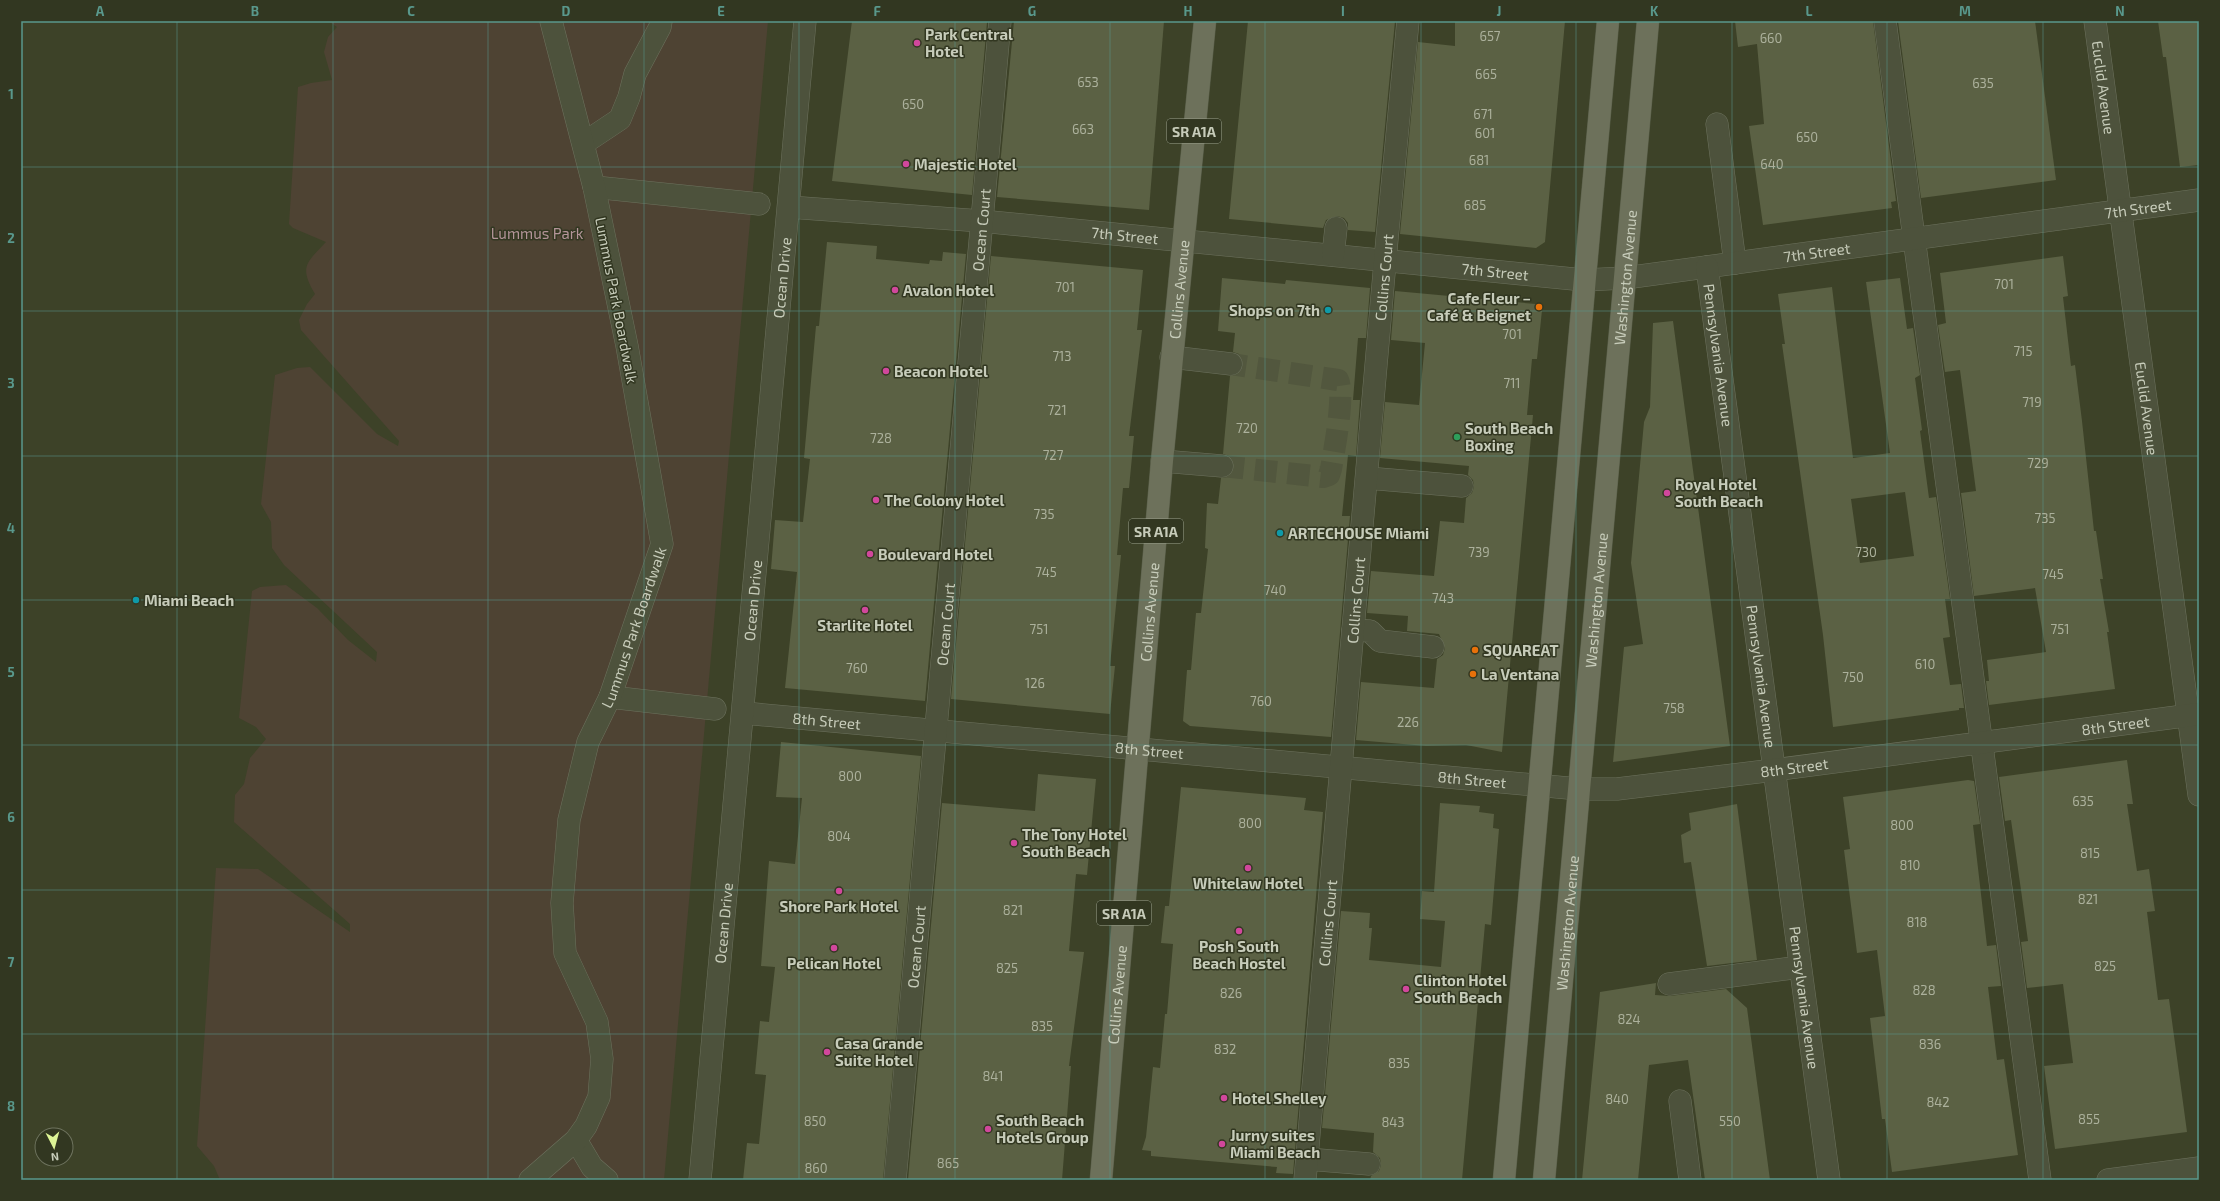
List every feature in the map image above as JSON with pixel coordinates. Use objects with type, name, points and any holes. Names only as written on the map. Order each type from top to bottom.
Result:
[{"type":"main road","name":"Collins Avenue","points":[[1101,1180],[1171,357],[1205,21]]},
{"type":"main road","points":[[1504,1180],[1608,21]]},
{"type":"main road","name":"Washington Avenue","points":[[1544,1180],[1648,21]]},
{"type":"street","name":"Lummus Park Boardwalk","points":[[530,1180],[576,1140],[586,1126],[599,1097],[602,1059],[597,1022],[565,953],[562,903],[569,820],[588,742],[610,697],[662,544],[627,346],[594,187],[584,143],[551,21]]},
{"type":"street","points":[[584,143],[620,119],[629,97],[635,74],[660,27],[660,21]]},
{"type":"street","name":"Ocean Drive","points":[[700,1180],[805,21]]},
{"type":"street","name":"Ocean Court","points":[[896,1180],[1000,21]]},
{"type":"street","name":"Collins Court","points":[[1306,1170],[1385,261],[1408,21]]},
{"type":"street","points":[[1885,21],[2040,1180]]},
{"type":"street","name":"Euclid Avenue","points":[[2095,21],[2120,210],[2194,715],[2199,795]]},
{"type":"street","points":[[1716,124],[1734,263]]},
{"type":"street","points":[[594,187],[758,204]]},
{"type":"street","name":"7th Street","points":[[789,207],[981,221],[1584,280],[1625,278],[2199,200]]},
{"type":"street","points":[[1333,255],[1336,228]]},
{"type":"street","name":"Pennsylvania Avenue","points":[[1707,267],[1829,1180]]},
{"type":"street","points":[[1171,357],[1231,364]]},
{"type":"street","points":[[1162,461],[1222,466]]},
{"type":"street","points":[[1367,478],[1462,486]]},
{"type":"street","points":[[1353,630],[1370,631],[1380,641],[1433,647]]},
{"type":"street","points":[[610,697],[714,709]]},
{"type":"street","name":"8th Street","points":[[743,713],[1341,766],[1579,789],[1617,788],[1774,770],[2194,715]]},
{"type":"street","points":[[1669,984],[1800,967]]},
{"type":"street","points":[[1680,1101],[1690,1180]]},
{"type":"street","points":[[576,1140],[592,1167],[607,1180]]},
{"type":"street","points":[[1306,1170],[1369,1164]]},
{"type":"street","points":[[2108,1180],[2199,1168]]},
{"type":"green space","name":"Lummus Park","points":[[328,21],[768,21],[664,1180],[220,1180],[214,1166],[197,1146],[216,868],[258,869],[350,932],[350,924],[234,822],[235,795],[244,784],[250,758],[266,739],[256,727],[239,718],[252,591],[260,587],[286,585],[317,608],[348,640],[376,662],[377,652],[284,565],[272,548],[271,522],[261,504],[275,375],[297,368],[310,367],[377,434],[398,446],[399,441],[301,330],[299,320],[307,304],[315,294],[307,277],[307,266],[314,255],[326,242],[293,228],[289,224],[298,87],[311,83],[332,80],[324,52],[328,37],[337,27]]},
{"type":"building","points":[[852,21],[987,22],[972,195],[832,181]]},
{"type":"building","points":[[1014,21],[1164,21],[1149,210],[997,197]]},
{"type":"building","points":[[1248,21],[1395,21],[1375,232],[1348,230],[1348,223],[1344,218],[1337,216],[1326,220],[1323,228],[1229,219]]},
{"type":"building","points":[[1455,21],[1565,21],[1545,242],[1536,248],[1400,234],[1418,42],[1455,46]]},
{"type":"building","points":[[1735,21],[1873,21],[1896,201],[1891,202],[1892,208],[1763,225],[1749,126],[1764,124],[1757,44],[1738,47]]},
{"type":"building","points":[[1898,21],[2035,21],[2056,180],[1921,198]]},
{"type":"building","points":[[2158,21],[2199,21],[2199,165],[2180,167],[2166,57],[2163,57]]},
{"type":"building","points":[[827,242],[877,246],[876,259],[929,264],[930,260],[942,261],[943,252],[966,254],[925,701],[785,688],[797,572],[771,569],[775,520],[803,522],[810,459],[804,458],[816,326],[819,326]]},
{"type":"building","points":[[991,256],[1143,270],[1137,330],[1142,330],[1129,436],[1134,436],[1129,488],[1123,488],[1117,555],[1121,555],[1110,666],[1115,666],[1110,714],[951,699]]},
{"type":"building","points":[[2063,256],[2068,296],[2063,297],[2071,366],[2075,365],[2094,531],[2096,531],[2103,579],[2100,579],[2109,632],[2107,632],[2115,689],[1989,705],[1986,681],[1989,681],[1987,660],[2046,652],[2035,588],[1974,596],[1961,493],[1976,491],[1960,370],[1945,372],[1938,325],[1946,323],[1940,273]]},
{"type":"building","points":[[1222,278],[1285,284],[1286,280],[1370,288],[1366,338],[1358,338],[1353,400],[1360,400],[1356,456],[1348,455],[1342,516],[1350,516],[1331,737],[1190,726],[1183,721],[1187,670],[1191,670],[1196,613],[1201,613],[1208,549],[1205,548],[1207,503],[1218,504],[1221,478],[1227,477],[1232,473],[1234,467],[1229,456],[1223,454],[1230,376],[1241,372],[1243,365],[1239,354],[1233,352],[1235,333],[1218,331]]},
{"type":"building","points":[[1900,278],[1907,329],[1913,328],[1920,375],[1915,378],[1929,498],[1936,497],[1950,599],[1945,599],[1950,637],[1943,638],[1950,685],[1961,684],[1964,708],[1959,708],[1959,710],[1833,727],[1823,635],[1782,344],[1785,344],[1778,294],[1832,287],[1853,458],[1890,453],[1866,282]],"holes":[[[1905,492],[1914,556],[1860,563],[1851,499]]]},
{"type":"building","points":[[1395,291],[1536,304],[1542,310],[1537,359],[1532,359],[1527,415],[1533,415],[1502,752],[1466,745],[1426,746],[1356,740],[1361,682],[1434,688],[1437,659],[1443,655],[1445,648],[1439,634],[1407,631],[1408,616],[1367,613],[1371,571],[1434,576],[1440,521],[1464,523],[1466,498],[1472,493],[1474,487],[1473,480],[1468,475],[1469,466],[1380,458],[1385,402],[1419,405],[1425,343],[1391,340]]},
{"type":"building","name":"Royal Hotel South Beach","points":[[1673,321],[1730,746],[1613,762],[1624,647],[1643,644],[1631,563],[1644,422],[1650,407],[1653,323]]},
{"type":"building","points":[[781,742],[921,756],[883,1180],[743,1180],[747,1143],[759,1144],[766,1075],[755,1074],[760,1021],[769,1022],[775,967],[761,966],[769,861],[795,864],[802,798],[776,797]]},
{"type":"building","points":[[2127,760],[2133,804],[2127,804],[2137,871],[2149,869],[2155,911],[2147,912],[2158,1000],[2169,999],[2187,1132],[2055,1149],[2044,1066],[2073,1063],[2063,984],[2027,988],[2021,942],[2028,941],[2011,820],[2005,821],[1999,777]]},
{"type":"building","points":[[1038,774],[1096,779],[1087,875],[1076,874],[1069,951],[1084,952],[1069,1066],[1071,1066],[1062,1180],[908,1180],[942,803],[1035,811]]},
{"type":"building","points":[[1968,780],[1974,781],[1980,824],[1973,825],[1987,946],[1996,945],[2001,986],[1988,987],[1997,1060],[2004,1059],[2018,1155],[1892,1172],[1885,1119],[1882,1119],[1870,1018],[1885,1016],[1877,950],[1857,953],[1844,850],[1850,849],[1843,797]]},
{"type":"building","points":[[1181,787],[1306,798],[1304,810],[1323,812],[1293,1174],[1276,1173],[1277,1167],[1151,1156],[1151,1151],[1142,1150],[1146,1137],[1153,1067],[1160,1068],[1165,1014],[1167,1014],[1173,944],[1161,943],[1165,906],[1169,906]]},
{"type":"building","points":[[1440,803],[1480,806],[1479,812],[1494,814],[1493,828],[1499,829],[1491,925],[1485,924],[1462,1180],[1370,1180],[1371,1176],[1379,1171],[1381,1165],[1380,1158],[1373,1152],[1374,1133],[1322,1128],[1341,911],[1370,913],[1369,928],[1372,928],[1369,960],[1441,967],[1445,921],[1420,919],[1422,891],[1434,892]]},
{"type":"building","points":[[1737,804],[1757,960],[1707,966],[1691,862],[1684,863],[1681,835],[1691,830],[1689,813]]},
{"type":"building","points":[[1656,983],[1655,995],[1670,996],[1726,989],[1747,1008],[1770,1180],[1705,1180],[1688,1060],[1649,1065],[1638,1180],[1582,1180],[1600,992]]},
{"type":"tunnel","points":[[1222,466],[1323,477],[1329,475],[1340,410],[1340,387],[1338,380],[1231,364]]},
{"type":"place","name":"Park Central Hotel","points":[[917,43]]},
{"type":"place","name":"Majestic Hotel","points":[[906,164]]},
{"type":"place","name":"Avalon Hotel","points":[[895,290]]},
{"type":"place","name":"Cafe Fleur – Café & Beignet","points":[[1539,307]]},
{"type":"place","name":"Shops on 7th","points":[[1328,310]]},
{"type":"place","name":"Beacon Hotel","points":[[886,371]]},
{"type":"place","name":"South Beach Boxing","points":[[1457,437]]},
{"type":"place","name":"Royal Hotel South Beach","points":[[1667,493]]},
{"type":"place","name":"The Colony Hotel","points":[[876,500]]},
{"type":"place","name":"ARTECHOUSE Miami","points":[[1280,533]]},
{"type":"place","name":"Boulevard Hotel","points":[[870,554]]},
{"type":"place","name":"Miami Beach","points":[[136,600]]},
{"type":"place","name":"Starlite Hotel","points":[[865,610]]},
{"type":"place","name":"SQUAREAT","points":[[1475,650]]},
{"type":"place","name":"La Ventana","points":[[1473,674]]},
{"type":"place","name":"The Tony Hotel South Beach","points":[[1014,843]]},
{"type":"place","name":"Whitelaw Hotel","points":[[1248,868]]},
{"type":"place","name":"Shore Park Hotel","points":[[839,891]]},
{"type":"place","name":"Posh South Beach Hostel","points":[[1239,931]]},
{"type":"place","name":"Pelican Hotel","points":[[834,948]]},
{"type":"place","name":"Clinton Hotel South Beach","points":[[1406,989]]},
{"type":"place","name":"Casa Grande Suite Hotel","points":[[827,1052]]},
{"type":"place","name":"Hotel Shelley","points":[[1224,1098]]},
{"type":"place","name":"South Beach Hotels Group","points":[[988,1129]]},
{"type":"place","name":"Jurny suites Miami Beach","points":[[1222,1144]]}]
